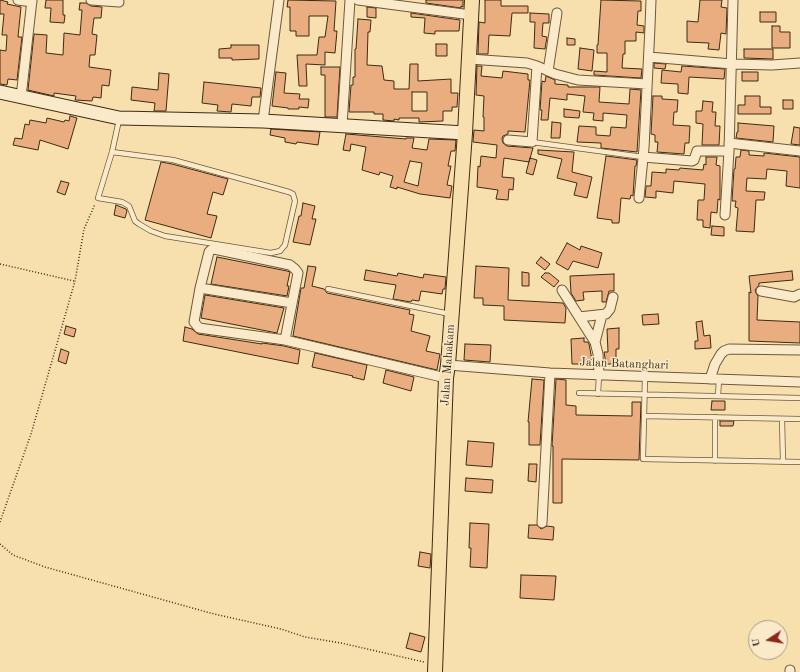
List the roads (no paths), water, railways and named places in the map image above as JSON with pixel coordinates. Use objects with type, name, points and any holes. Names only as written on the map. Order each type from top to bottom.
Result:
[{"type":"main road","name":"Jalan Mahakam","points":[[435,668],[447,371],[465,133],[472,0]]},
{"type":"street","points":[[18,0],[32,1],[21,97]]},
{"type":"street","points":[[91,0],[119,2]]},
{"type":"street","points":[[263,121],[279,0]]},
{"type":"street","points":[[342,126],[350,0]]},
{"type":"street","points":[[358,0],[471,15]]},
{"type":"street","points":[[639,198],[649,57],[651,0]]},
{"type":"street","points":[[725,215],[729,147],[733,0]]},
{"type":"street","points":[[548,71],[557,13]]},
{"type":"street","points":[[649,57],[732,64],[800,64]]},
{"type":"street","points":[[469,59],[517,62],[537,66],[567,78],[578,80],[647,84]]},
{"type":"street","points":[[508,140],[532,142],[537,66]]},
{"type":"street","points":[[0,92],[119,118],[263,121],[465,133]]},
{"type":"street","points":[[643,156],[692,162],[697,151],[729,147],[800,151]]},
{"type":"street","name":"Jalan Batanghari","points":[[292,303],[298,273],[290,265],[214,249],[209,252],[200,288],[194,322],[198,328],[285,340],[447,371],[550,373],[800,382]]},
{"type":"street","points":[[200,288],[292,303],[285,340]]},
{"type":"street","points":[[562,290],[595,342],[598,354],[599,375]]},
{"type":"street","points":[[761,291],[794,296],[800,294]]},
{"type":"street","points":[[580,317],[602,316],[606,314],[610,309],[613,297]]},
{"type":"street","points":[[595,342],[602,316]]},
{"type":"street","points":[[715,379],[715,364],[721,354],[729,349],[800,350]]},
{"type":"street","points":[[542,523],[550,373]]},
{"type":"lane","points":[[112,152],[173,160],[293,194],[296,201],[285,245],[280,251],[271,253],[165,236],[151,231],[135,221],[129,206],[122,202],[98,198],[112,152],[119,118]]},
{"type":"lane","points":[[532,142],[643,156]]},
{"type":"lane","points":[[328,289],[452,315]]},
{"type":"lane","points":[[598,394],[599,375]]},
{"type":"lane","points":[[645,376],[643,459],[800,462]]},
{"type":"lane","points":[[715,379],[718,396]]},
{"type":"lane","points":[[580,393],[800,398]]},
{"type":"lane","points":[[644,416],[800,419]]},
{"type":"lane","points":[[715,417],[715,461]]},
{"type":"lane","points":[[782,419],[783,462]]}]
